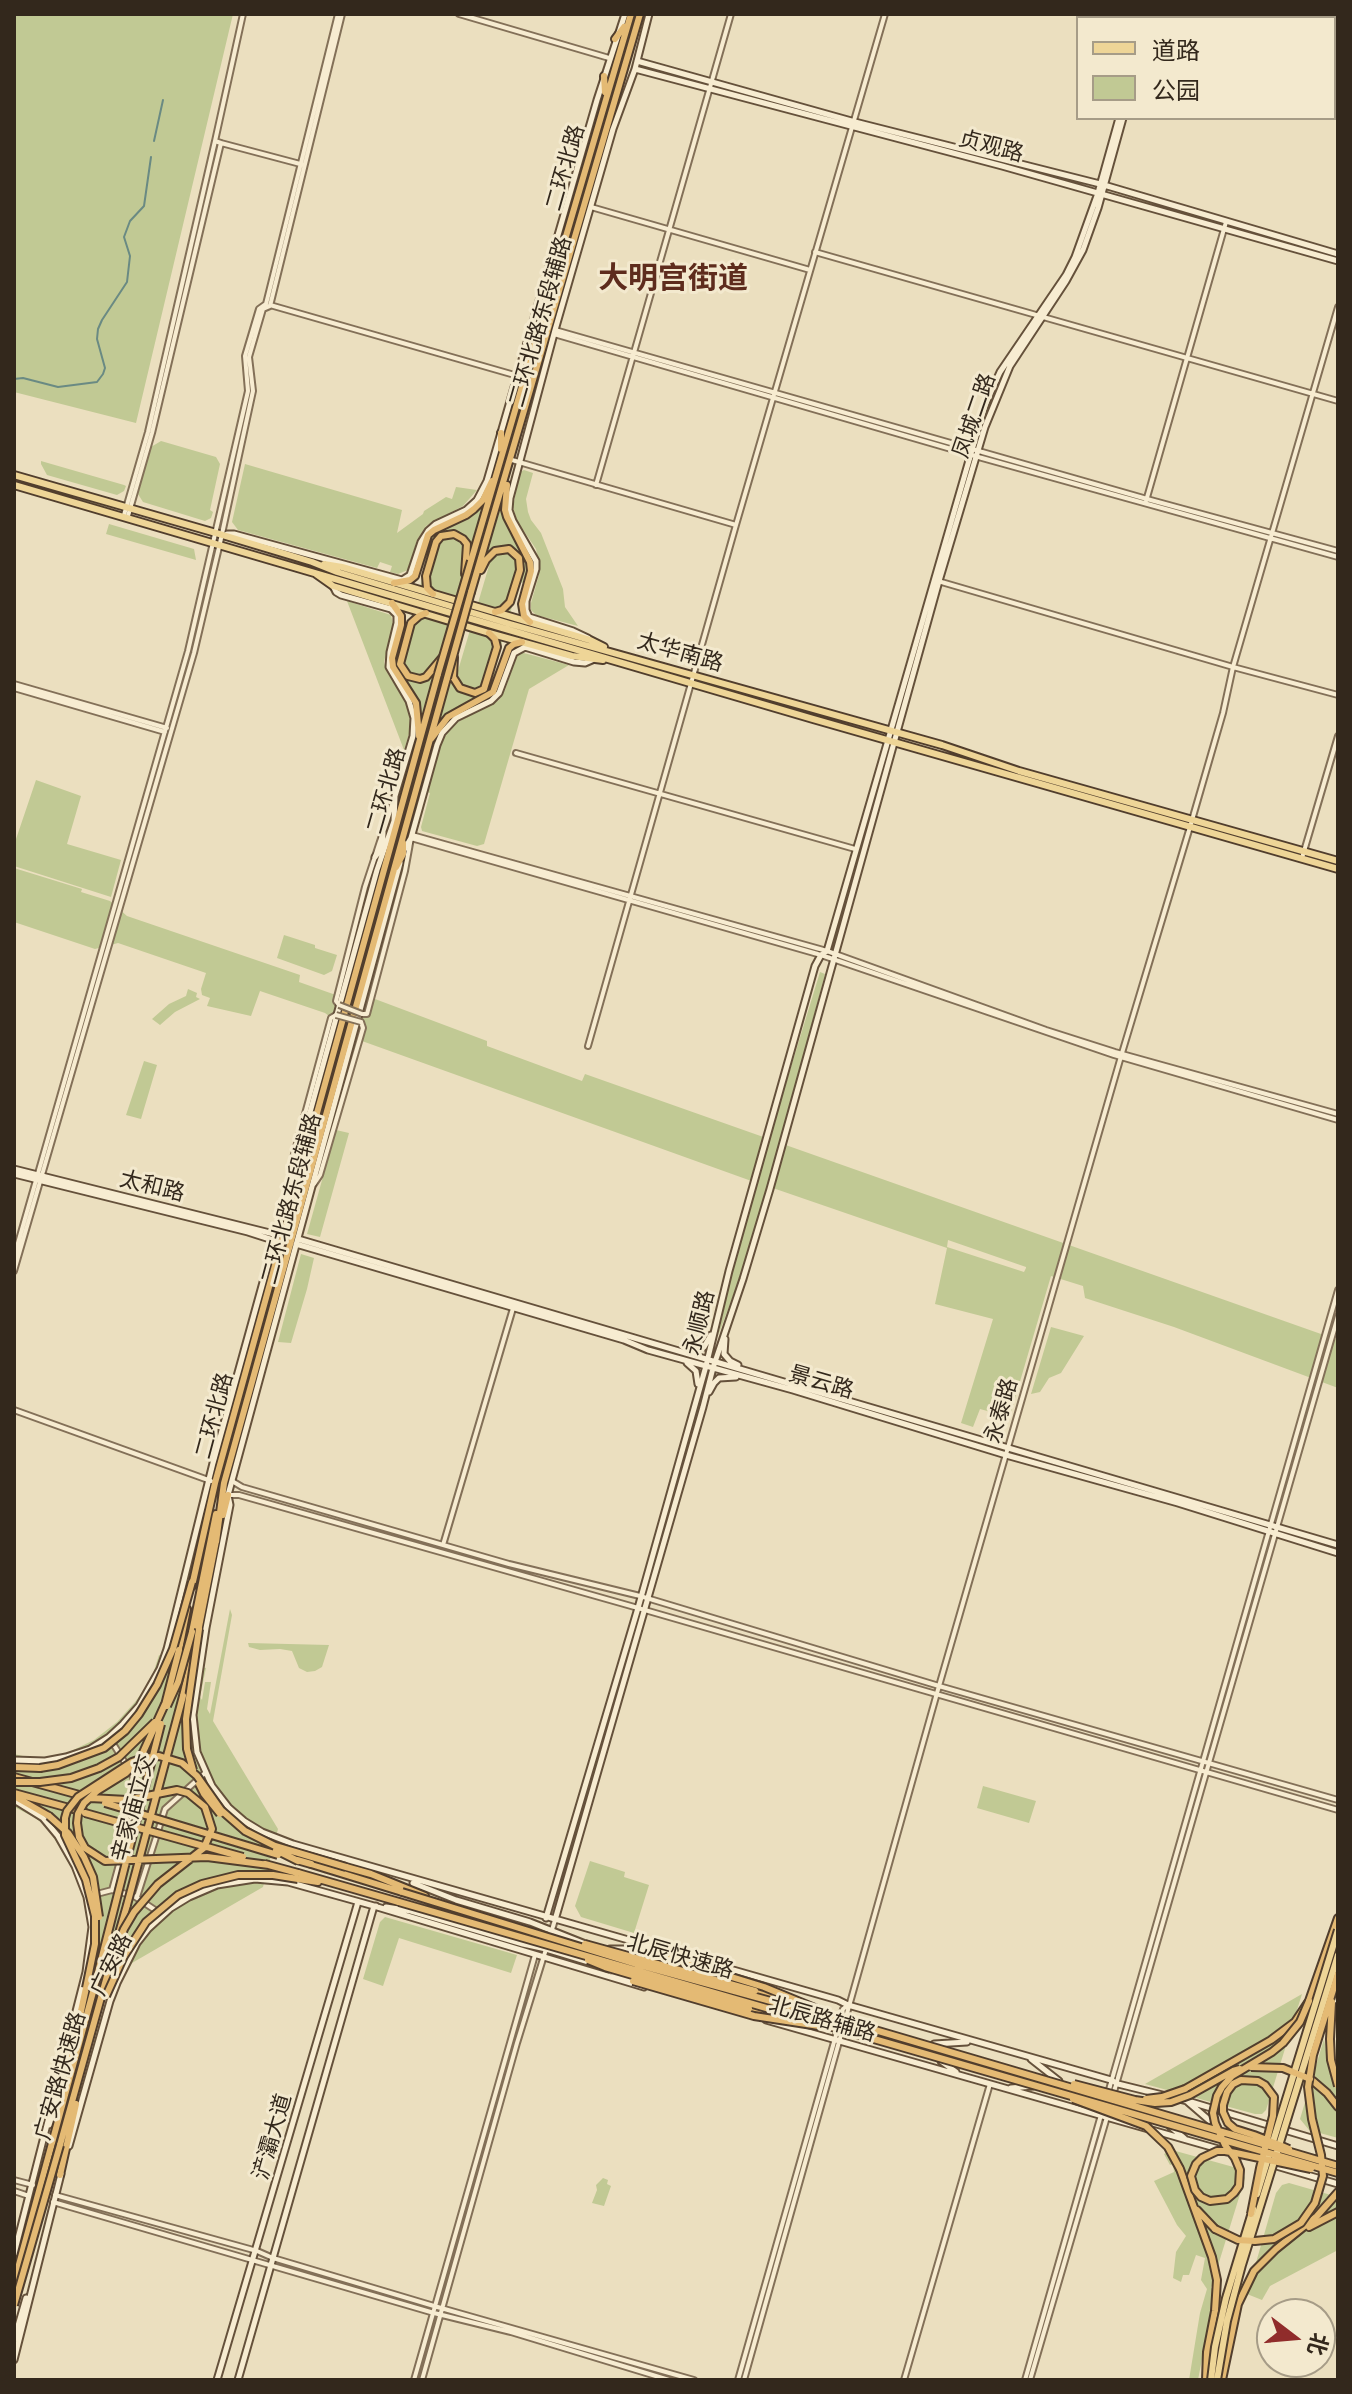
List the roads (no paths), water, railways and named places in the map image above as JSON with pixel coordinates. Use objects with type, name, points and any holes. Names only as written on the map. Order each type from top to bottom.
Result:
[{"type":"highway","name":"二环北路","points":[[196,1630],[203,1571],[390,877],[435,673],[511,462],[602,143],[645,14]]},
{"type":"highway","name":"二环北路","points":[[192,1582],[212,1497],[212,1482],[279,1238],[399,832],[450,677],[467,591],[470,558],[628,16]]},
{"type":"highway","points":[[615,39],[628,16]]},
{"type":"highway","points":[[604,76],[606,95]]},
{"type":"highway","points":[[394,583],[415,576],[428,535],[466,515],[483,500],[500,463],[501,433]]},
{"type":"highway","points":[[511,462],[505,510],[510,526],[529,556],[531,571],[522,604],[524,616],[530,622]]},
{"type":"highway","points":[[433,594],[427,588],[426,576],[436,542],[441,536],[454,534],[463,539],[470,558]]},
{"type":"highway","points":[[467,591],[495,551],[509,549],[516,553],[520,570],[510,602],[495,612]]},
{"type":"highway","points":[[392,603],[401,616],[393,667],[416,703],[418,747]]},
{"type":"highway","points":[[426,613],[411,623],[400,664],[403,671],[414,679],[435,673]]},
{"type":"highway","points":[[450,677],[464,691],[475,693],[484,689],[497,647],[489,633]]},
{"type":"highway","points":[[427,745],[448,717],[493,692],[509,648],[522,642]]},
{"type":"highway","points":[[390,877],[403,854],[394,821]]},
{"type":"highway","points":[[389,840],[399,832]]},
{"type":"highway","name":"二环北路","points":[[216,1542],[228,1482]]},
{"type":"highway","points":[[228,1495],[196,1630],[186,1719],[187,1749],[204,1794],[229,1823],[254,1841],[298,1861]]},
{"type":"highway","name":"辛家庙立交","points":[[89,1990],[98,1975],[192,1582]]},
{"type":"highway","name":"辛家庙立交","points":[[14,1767],[58,1765],[104,1748],[125,1731],[157,1685],[173,1649],[192,1582]]},
{"type":"highway","name":"辛家庙立交","points":[[14,1779],[40,1782],[71,1778],[119,1757],[148,1730],[170,1701],[196,1630]]},
{"type":"highway","name":"辛家庙立交","points":[[104,1995],[196,1630]]},
{"type":"highway","points":[[165,1704],[140,1759],[84,1803],[77,1823],[85,1848],[105,1861],[216,1858],[269,1865]]},
{"type":"highway","points":[[60,2113],[74,2038],[89,1990],[95,1944],[95,1916],[86,1880],[65,1835],[67,1811],[78,1797],[132,1762],[159,1756],[182,1763],[197,1776],[221,1810],[245,1831],[275,1846],[346,1867],[402,1890]]},
{"type":"highway","name":"北辰快速路","points":[[14,1779],[90,1798],[402,1890],[636,1964],[858,2025],[1337,2165]]},
{"type":"highway","points":[[90,1798],[127,1800],[177,1790],[188,1793],[205,1807],[212,1829],[204,1848],[158,1884],[134,1912],[111,1961]]},
{"type":"highway","points":[[14,1796],[85,1813],[298,1876]]},
{"type":"highway","points":[[14,1796],[49,1816],[68,1833],[84,1857],[93,1877],[100,1924],[98,1975]]},
{"type":"highway","points":[[104,1995],[146,1922],[178,1895],[202,1884],[238,1875],[298,1876]]},
{"type":"highway","name":"北辰快速路","points":[[298,1876],[342,1885],[1338,2174]]},
{"type":"highway","points":[[1338,1918],[1300,2022],[1283,2043],[1266,2057],[1232,2076],[1217,2096],[1213,2113],[1215,2123],[1225,2145],[1235,2158],[1240,2170],[1239,2186],[1227,2199],[1210,2201],[1201,2197],[1192,2183],[1192,2170],[1196,2164],[1217,2151],[1225,2151],[1236,2153],[1338,2174]]},
{"type":"highway","points":[[556,1939],[604,1948],[805,2008]]},
{"type":"highway","points":[[559,1948],[605,1967],[801,2021]]},
{"type":"highway","points":[[660,1955],[764,1987],[858,2025]]},
{"type":"highway","points":[[1338,1974],[1332,2003],[1330,2039],[1331,2060],[1338,2086]]},
{"type":"highway","points":[[1191,2200],[1215,2229],[1238,2240],[1274,2239],[1292,2230],[1309,2213],[1320,2191],[1323,2176],[1309,2104],[1309,2074],[1338,1974]]},
{"type":"highway","points":[[633,1981],[754,2016],[855,2033]]},
{"type":"highway","name":"广安路快速路","points":[[14,2305],[56,2144],[60,2113],[89,1990]]},
{"type":"highway","name":"广安路快速路","points":[[14,2283],[104,1995]]},
{"type":"highway","points":[[1124,2097],[1147,2099],[1185,2089],[1283,2032],[1309,2001]]},
{"type":"highway","points":[[1048,2080],[1155,2103],[1171,2102],[1233,2071],[1269,2066],[1298,2073],[1313,2081],[1338,2107]]},
{"type":"highway","points":[[60,2175],[82,2070]]},
{"type":"highway","points":[[1251,2214],[1260,2168],[1267,2142],[1270,2129],[1273,2116],[1274,2097],[1258,2081],[1241,2080],[1233,2084],[1224,2099],[1223,2112],[1235,2129],[1254,2135],[1268,2141],[1337,2165]]},
{"type":"highway","points":[[1051,2089],[1135,2121],[1161,2139],[1174,2158],[1212,2257],[1217,2280],[1207,2352],[1208,2380]]},
{"type":"highway","points":[[1220,2380],[1241,2295],[1254,2271],[1317,2216],[1338,2192]]},
{"type":"highway","points":[[1276,2249],[1311,2225],[1338,2212]]},
{"type":"main road","name":"二环北路东段辅路","points":[[590,640],[583,634],[529,617],[526,610],[536,561],[509,510],[510,498],[527,428],[613,129],[635,69],[645,14]]},
{"type":"main road","name":"二环北路东段辅路","points":[[219,534],[234,534],[402,580],[410,575],[428,531],[466,510],[477,500],[485,488],[615,39]]},
{"type":"main road","name":"贞观路","points":[[637,61],[710,86]]},
{"type":"main road","name":"贞观路","points":[[635,69],[710,86],[1100,193],[1338,254]]},
{"type":"main road","points":[[602,143],[628,88]]},
{"type":"main road","name":"凤城二路","points":[[895,742],[894,732],[991,388],[1040,317],[1075,257],[1100,193],[1120,120]]},
{"type":"main road","name":"贞观路","points":[[854,125],[1102,185],[1338,261]]},
{"type":"main road","name":"太华南路","points":[[14,475],[312,562],[609,655]]},
{"type":"main road","name":"太华南路","points":[[14,485],[692,679],[895,742],[1303,855],[1338,869]]},
{"type":"main road","points":[[312,562],[342,567],[590,640],[609,655]]},
{"type":"main road","points":[[309,570],[333,586],[489,633],[592,660],[609,655]]},
{"type":"main road","name":"二环北路东段辅路","points":[[279,1238],[291,1184],[389,840],[395,796],[413,736],[414,718],[409,701],[389,667],[398,619],[394,611],[341,595],[333,586]]},
{"type":"main road","name":"二环北路东段辅路","points":[[205,1773],[197,1752],[193,1715],[230,1505],[228,1482],[403,854],[437,745],[442,733],[456,718],[495,697],[502,688],[514,653],[521,648],[574,662],[592,660]]},
{"type":"main road","name":"太华南路","points":[[692,679],[894,732],[1191,823]]},
{"type":"main road","name":"凤城二路","points":[[887,739],[894,732]]},
{"type":"main road","name":"永顺路","points":[[546,1918],[641,1609],[648,1599],[703,1407],[720,1307],[815,966],[824,953],[887,739]]},
{"type":"main road","name":"永顺路","points":[[555,1920],[641,1609],[640,1596],[694,1407],[748,1264],[895,742]]},
{"type":"main road","points":[[382,858],[383,833]]},
{"type":"main road","points":[[375,857],[389,840]]},
{"type":"main road","name":"太华南路","points":[[1303,855],[1338,861]]},
{"type":"main road","name":"太和路","points":[[14,1172],[279,1238]]},
{"type":"main road","name":"景云路","points":[[297,1241],[514,1305],[671,1357],[754,1372],[1007,1452]]},
{"type":"main road","name":"景云路","points":[[514,1305],[681,1350],[748,1379],[1338,1545]]},
{"type":"main road","points":[[681,1350],[696,1351],[707,1344],[720,1307]]},
{"type":"main road","points":[[729,1319],[724,1354],[730,1361],[754,1372]]},
{"type":"main road","points":[[671,1357],[687,1363],[696,1371],[698,1382],[694,1407]]},
{"type":"main road","points":[[703,1407],[717,1379],[748,1379]]},
{"type":"main road","points":[[14,1760],[45,1761],[90,1749],[109,1737],[139,1706],[160,1669],[167,1649],[212,1482]]},
{"type":"main road","name":"景云路","points":[[1273,1529],[1338,1553]]},
{"type":"main road","name":"北辰路辅路","points":[[205,1773],[229,1808],[244,1821],[281,1840],[1338,2146]]},
{"type":"main road","name":"广安路","points":[[14,1796],[53,1828],[75,1866],[87,1897],[92,1927],[88,1960],[14,2254]]},
{"type":"main road","points":[[383,1871],[456,1900],[530,1922],[599,1949],[934,2044],[1337,2165]]},
{"type":"main road","name":"北辰路辅路","points":[[162,1915],[204,1890],[230,1882],[255,1879],[288,1882],[1189,2142],[1268,2157]]},
{"type":"main road","name":"浐灞大道","points":[[217,2380],[358,1902]]},
{"type":"main road","points":[[374,1906],[411,1911],[1033,2086],[1268,2157],[1338,2174]]},
{"type":"main road","name":"浐灞大道","points":[[238,2380],[374,1906]]},
{"type":"main road","name":"广安路","points":[[14,2360],[60,2175],[117,1983],[137,1943],[162,1915]]},
{"type":"main road","points":[[1208,2380],[1226,2298],[1338,1929]]},
{"type":"main road","points":[[599,1949],[640,1949],[660,1955]]},
{"type":"main road","points":[[1220,2380],[1227,2321],[1242,2265],[1338,1958]]},
{"type":"main road","points":[[594,1964],[633,1981]]},
{"type":"main road","points":[[45,2135],[74,2038]]},
{"type":"main road","points":[[934,2044],[972,2041]]},
{"type":"main road","points":[[1028,2056],[1059,2081]]},
{"type":"main road","points":[[941,2061],[961,2076]]},
{"type":"main road","points":[[1006,2089],[1033,2086]]},
{"type":"main road","points":[[1187,2102],[1221,2130]]},
{"type":"main road","points":[[1170,2126],[1189,2142]]},
{"type":"main road","points":[[1268,2157],[1274,2166],[1338,2184]]},
{"type":"main road","points":[[14,2340],[40,2254]]},
{"type":"street","points":[[126,516],[152,433],[218,142],[243,14]]},
{"type":"street","points":[[14,1271],[168,731],[253,391],[249,357],[263,309],[268,305],[340,14]]},
{"type":"street","points":[[459,14],[609,58]]},
{"type":"street","points":[[596,485],[731,14]]},
{"type":"street","points":[[588,1046],[885,14]]},
{"type":"street","points":[[218,142],[303,165]]},
{"type":"street","points":[[591,207],[810,270]]},
{"type":"street","points":[[1146,501],[1225,225]]},
{"type":"street","points":[[815,252],[1338,401]]},
{"type":"street","points":[[268,305],[518,376]]},
{"type":"street","name":"永泰路","points":[[741,2380],[1338,307]]},
{"type":"street","points":[[554,332],[1338,554]]},
{"type":"street","points":[[511,462],[520,462],[736,525]]},
{"type":"street","points":[[937,581],[1338,695]]},
{"type":"street","points":[[14,686],[168,731]]},
{"type":"street","points":[[1303,855],[1338,736]]},
{"type":"street","points":[[516,753],[855,849]]},
{"type":"street","points":[[395,796],[336,1001],[362,1014],[367,1014],[405,871],[411,836],[824,953],[1122,1055],[1338,1120]]},
{"type":"street","points":[[288,1215],[297,1144],[331,1018],[336,1015],[361,1022],[363,1028],[320,1175],[301,1202]]},
{"type":"street","points":[[1122,1055],[1338,1114]]},
{"type":"street","points":[[14,1257],[39,1178]]},
{"type":"street","points":[[1273,1529],[1338,1290]]},
{"type":"street","points":[[443,1545],[514,1305]]},
{"type":"street","points":[[1110,2097],[1111,2080],[1338,1316]]},
{"type":"street","points":[[14,1410],[212,1482]]},
{"type":"street","points":[[228,1482],[509,1564],[640,1596],[939,1686],[1338,1800]]},
{"type":"street","points":[[228,1495],[239,1495],[641,1609],[1338,1810]]},
{"type":"street","points":[[109,1737],[132,1774],[136,1788],[135,1803],[112,1890]]},
{"type":"street","points":[[1027,2380],[1106,2108],[1118,2084],[1202,1772]]},
{"type":"street","points":[[137,1897],[165,1809],[205,1773]]},
{"type":"street","points":[[135,1803],[165,1809]]},
{"type":"street","points":[[87,1897],[112,1890],[137,1897],[162,1915]]},
{"type":"street","points":[[414,2380],[546,1918]]},
{"type":"street","points":[[422,2380],[555,1920]]},
{"type":"street","points":[[1208,2380],[1222,2306],[1338,1929]]},
{"type":"street","points":[[1220,2380],[1227,2328],[1338,1958]]},
{"type":"street","points":[[904,2380],[990,2084]]},
{"type":"street","points":[[14,2180],[33,2185]]},
{"type":"street","points":[[14,2191],[29,2196]]},
{"type":"street","points":[[54,2198],[257,2251],[272,2261]]},
{"type":"street","points":[[54,2198],[252,2259],[272,2261],[434,2310],[694,2380]]},
{"type":"street","points":[[442,2311],[669,2380]]},
{"type":"waterway","points":[[154,141],[163,100]]},
{"type":"waterway","points":[[14,379],[23,378],[58,387],[97,382],[103,374],[105,368],[97,339],[98,329],[127,282],[130,256],[124,237],[130,221],[144,206],[151,157]]},
{"type":"district","name":"大明宫街道","points":[[673,280]]}]
